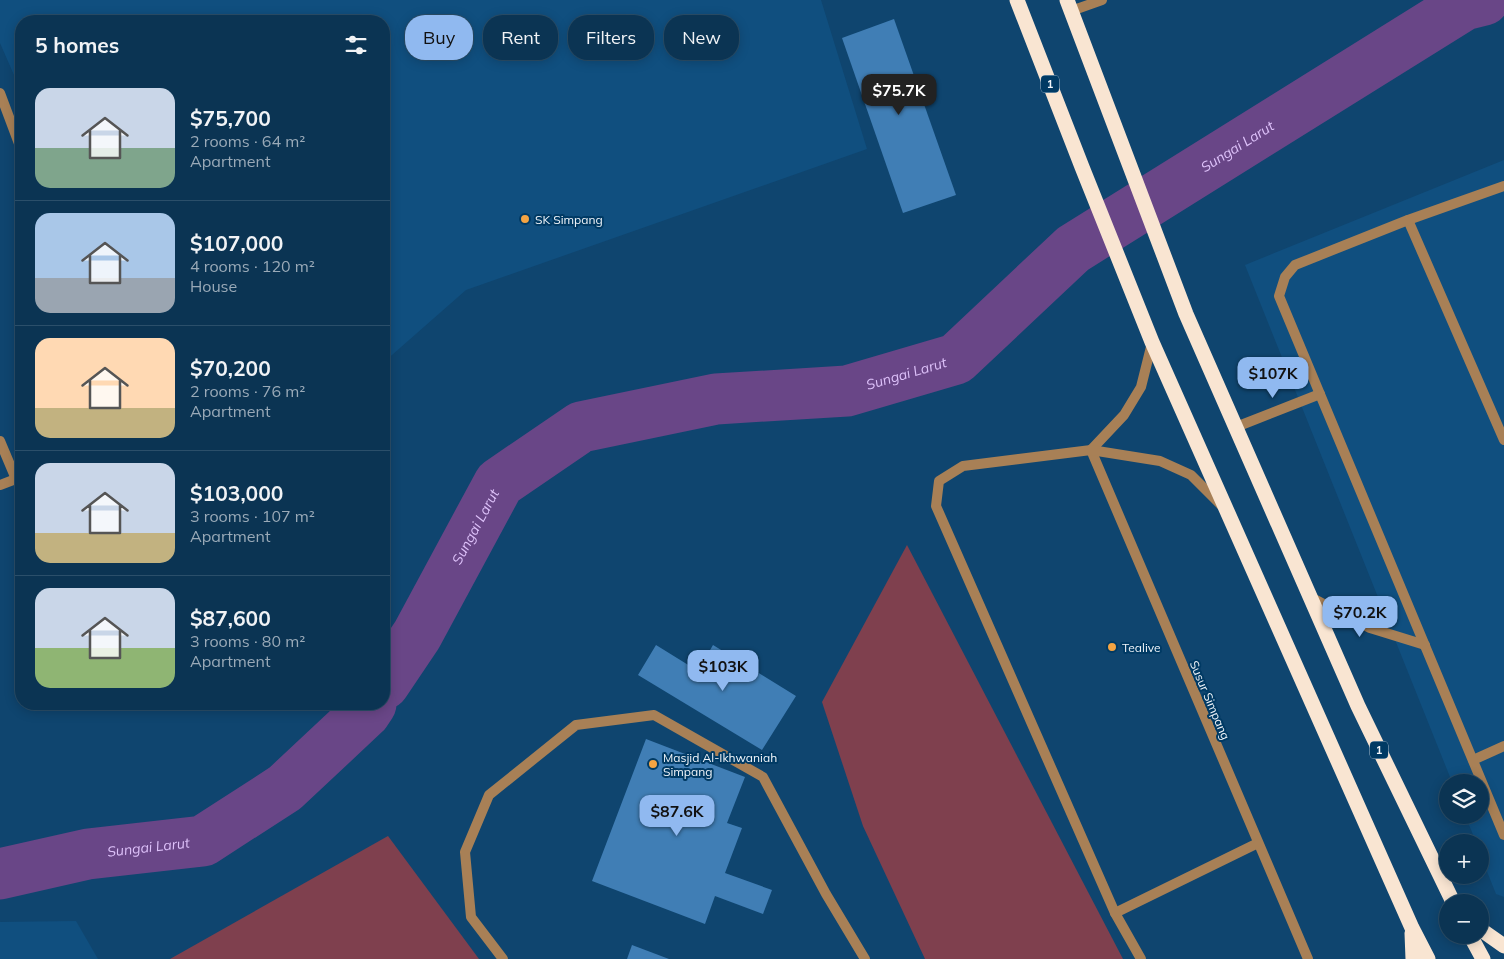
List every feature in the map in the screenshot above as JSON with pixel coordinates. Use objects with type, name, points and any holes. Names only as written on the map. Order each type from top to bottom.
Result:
[{"type":"highway","name":"1","points":[[1018,0],[1152,342],[1412,928],[1428,959]]},
{"type":"highway","name":"1","points":[[1069,6],[1175,287],[1358,706],[1448,894]]},
{"type":"highway","points":[[1412,928],[1413,959]]},
{"type":"highway","points":[[1489,935],[1504,946]]},
{"type":"highway","points":[[1475,944],[1483,959]]},
{"type":"street","points":[[1069,6],[1102,0]]},
{"type":"street","points":[[0,94],[15,134]]},
{"type":"street","points":[[1504,186],[1408,220],[1295,265],[1285,277],[1279,296],[1504,835]]},
{"type":"street","points":[[1408,220],[1504,440]]},
{"type":"street","points":[[1091,450],[1124,415],[1141,387],[1152,342]]},
{"type":"street","points":[[1236,427],[1320,394]]},
{"type":"street","points":[[0,440],[15,472]]},
{"type":"street","points":[[1141,959],[1115,913],[936,506],[939,481],[963,466],[1091,450],[1160,461],[1192,475],[1227,511]]},
{"type":"street","name":"Susur Simpang","points":[[1091,450],[1308,959]]},
{"type":"street","points":[[0,485],[15,479]]},
{"type":"street","points":[[1310,596],[1370,628],[1425,645]]},
{"type":"street","points":[[503,959],[471,917],[465,852],[489,795],[576,725],[654,715],[763,777],[865,959]]},
{"type":"street","points":[[1473,760],[1504,746]]},
{"type":"street","points":[[1115,913],[1258,843]]},
{"type":"shaded area","name":"SK Simpang","points":[[0,0],[821,0],[867,149],[466,290],[390,357],[390,15],[15,15],[15,77],[0,43]]},
{"type":"shaded area","points":[[1504,160],[1504,897],[1496,894],[1489,876],[1489,834],[1473,834],[1469,824],[1489,824],[1489,774],[1449,774],[1245,265]]},
{"type":"shaded area","points":[[907,545],[1123,959],[925,959],[863,826],[822,702]]},
{"type":"shaded area","points":[[388,836],[479,959],[170,959]]},
{"type":"shaded area","points":[[76,921],[98,959],[0,959],[0,922]]},
{"type":"building","points":[[894,19],[956,195],[903,213],[842,38]]},
{"type":"building","points":[[656,645],[698,671],[713,645],[796,696],[762,750],[638,675]]},
{"type":"building","points":[[646,739],[745,777],[727,823],[742,828],[725,873],[772,890],[763,914],[715,896],[705,924],[592,881]]},
{"type":"building","points":[[632,945],[669,959],[627,959]]},
{"type":"waterway","name":"Sungai Larut","points":[[390,675],[417,635],[499,483],[581,427],[716,399],[847,391],[956,359],[1073,249],[1464,5],[1484,0]]},
{"type":"waterway","name":"Sungai Larut","points":[[0,874],[88,854],[203,841],[285,788],[367,710]]},
{"type":"place","name":"SK Simpang","points":[[525,219]]},
{"type":"place","name":"Tealive","points":[[1112,647]]},
{"type":"place","name":"Masjid Al-Ikhwaniah Simpang","points":[[653,764]]}]
